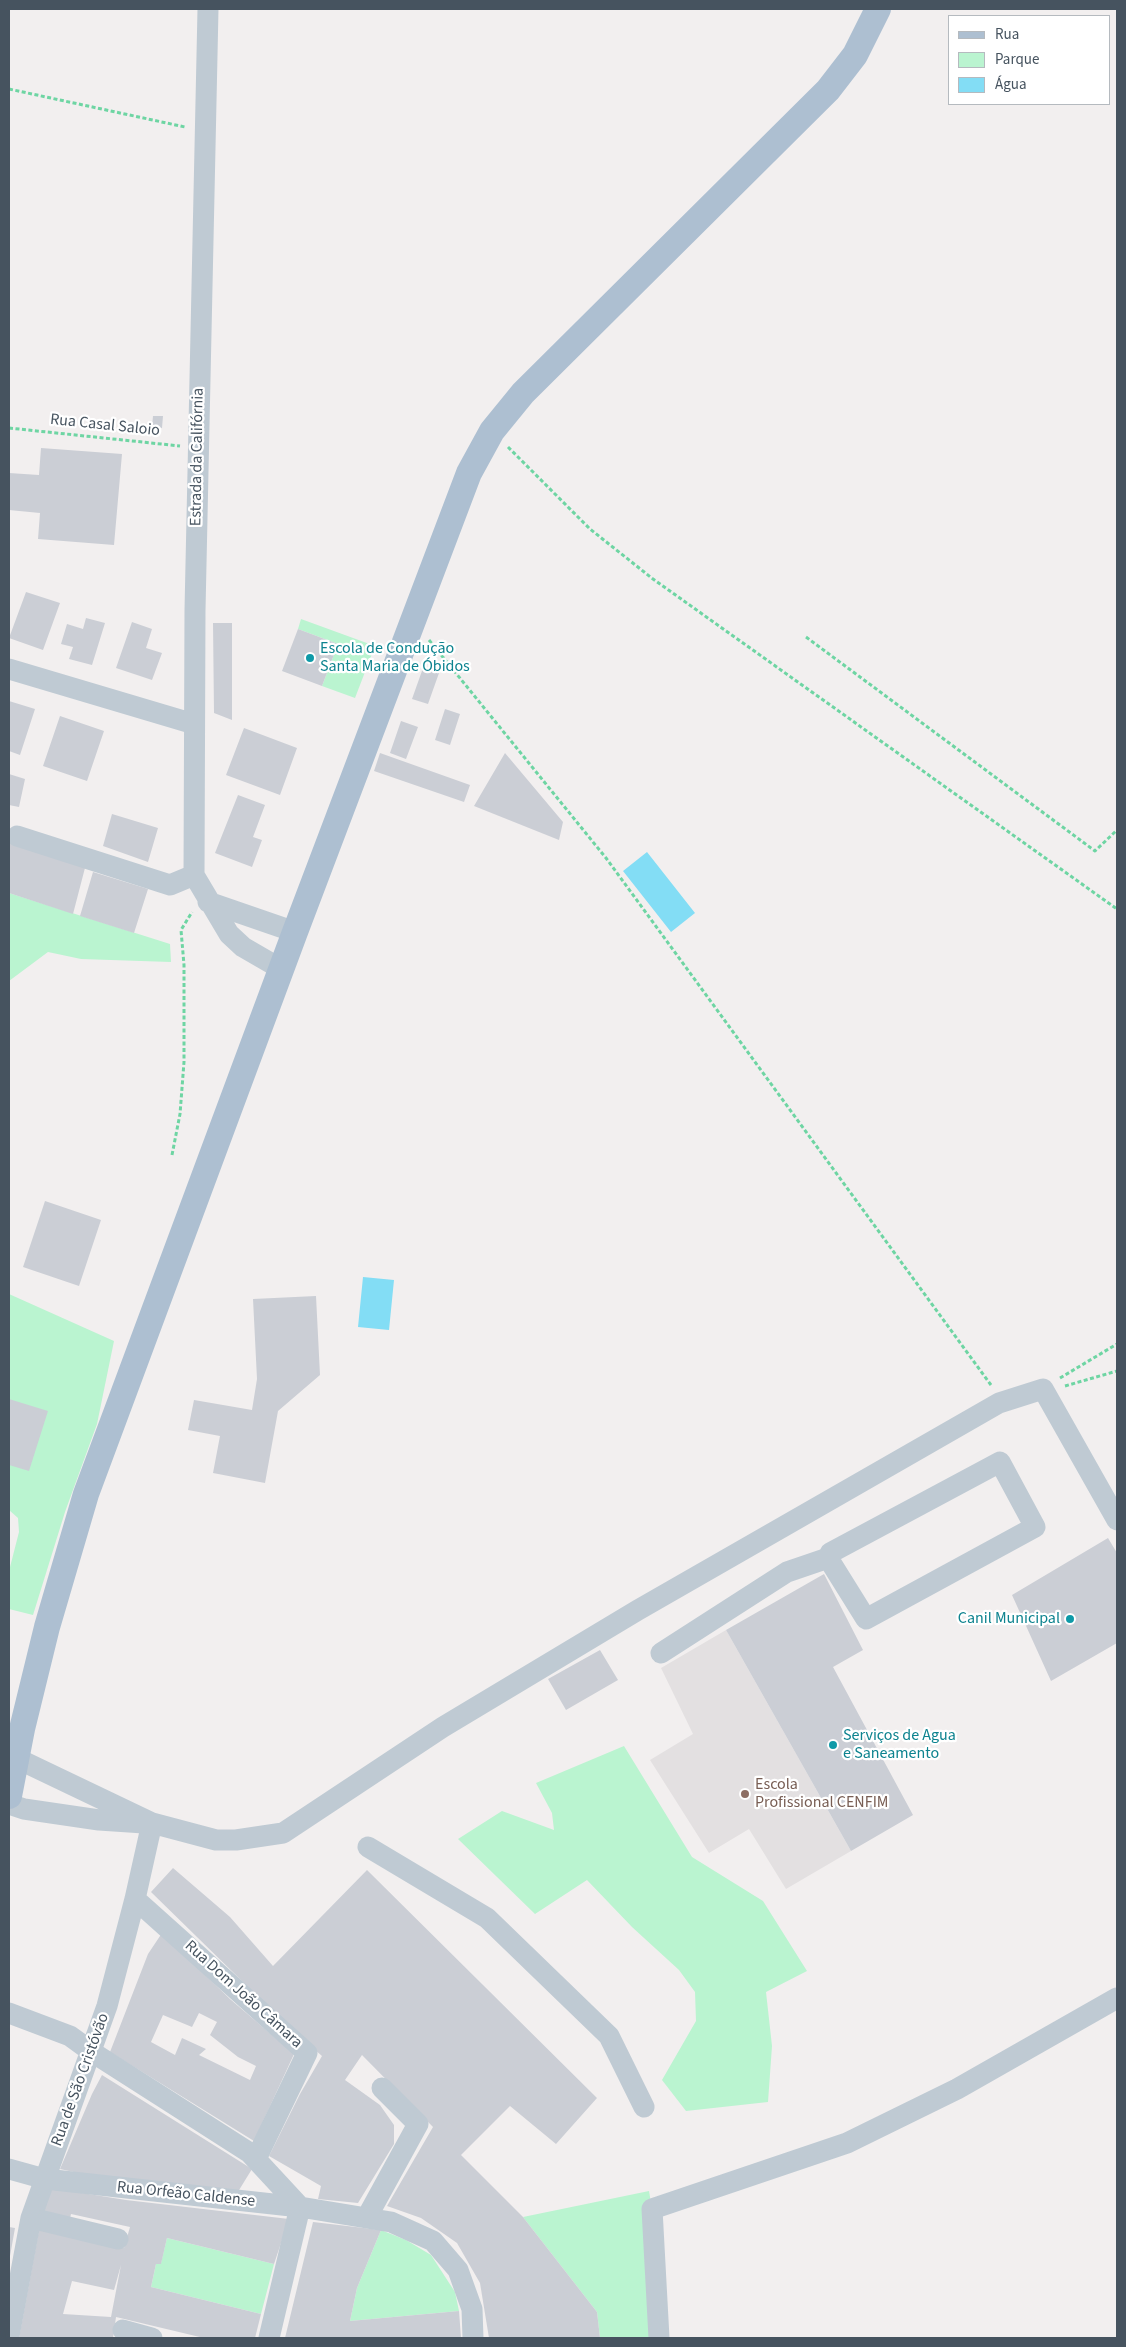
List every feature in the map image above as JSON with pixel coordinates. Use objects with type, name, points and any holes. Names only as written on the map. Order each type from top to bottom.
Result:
[{"type":"main road","points":[[9,1796],[16,1758],[47,1627],[86,1494],[294,932],[469,473],[492,431],[523,393],[828,90],[856,55],[878,9]]},
{"type":"street","name":"Estrada da Califórnia","points":[[208,9],[198,448],[194,876],[228,934],[243,947],[281,969]]},
{"type":"street","points":[[9,669],[194,724]]},
{"type":"street","points":[[17,836],[170,885],[194,876]]},
{"type":"street","points":[[206,898],[294,932]]},
{"type":"street","points":[[16,1758],[152,1823],[216,1840],[236,1840],[283,1833],[443,1727],[540,1668],[1004,1402],[1042,1389],[1117,1520]]},
{"type":"street","points":[[661,1653],[787,1572],[828,1558],[866,1619],[1035,1527],[1000,1462],[830,1553]]},
{"type":"street","points":[[9,1804],[24,1809],[99,1820],[152,1823]]},
{"type":"street","name":"Rua de São Cristóvão","points":[[9,2336],[31,2218],[92,2052],[135,1899],[152,1823]]},
{"type":"street","points":[[368,1847],[487,1918],[608,2036],[644,2107]]},
{"type":"street","name":"Rua Dom João Câmara","points":[[135,1899],[307,2053],[256,2159]]},
{"type":"street","points":[[659,2338],[652,2209],[847,2143],[957,2089],[1117,1998]]},
{"type":"street","name":"Rua Orfeão Caldense","points":[[9,2013],[70,2036],[256,2159],[300,2207]]},
{"type":"street","points":[[367,2217],[418,2124],[382,2088]]},
{"type":"street","name":"Rua Orfeão Caldense","points":[[9,2169],[45,2178],[300,2207]]},
{"type":"street","points":[[269,2338],[300,2207],[391,2222],[433,2241],[458,2270],[472,2309],[473,2338]]},
{"type":"street","points":[[31,2218],[118,2239]]},
{"type":"street","points":[[123,2330],[152,2338]]},
{"type":"path","points":[[9,88],[205,132]]},
{"type":"path","name":"Rua Casal Saloio","points":[[9,428],[198,448]]},
{"type":"path","points":[[492,431],[590,529],[653,579],[1117,909]]},
{"type":"path","points":[[411,626],[424,634],[606,858],[1004,1402]]},
{"type":"path","points":[[806,637],[1096,851],[1117,830]]},
{"type":"path","points":[[172,1155],[180,1114],[184,1062],[184,965],[181,930],[206,898]]},
{"type":"path","points":[[1042,1389],[1117,1344]]},
{"type":"path","points":[[1042,1389],[1070,1385],[1117,1371]]},
{"type":"shaded area","name":"Escola Profissional CENFIM","points":[[726,1630],[851,1851],[786,1889],[749,1829],[709,1853],[650,1760],[693,1734],[661,1668]]},
{"type":"green space","points":[[301,619],[375,646],[355,698],[322,686],[338,644],[298,629]]},
{"type":"green space","points":[[9,893],[170,944],[171,962],[81,959],[48,952],[9,981]]},
{"type":"green space","points":[[9,1294],[114,1341],[97,1424],[65,1512],[33,1615],[9,1609],[9,1571],[19,1532],[18,1518],[9,1510]]},
{"type":"green space","points":[[624,1746],[692,1857],[763,1901],[807,1971],[766,1992],[772,2046],[768,2102],[686,2111],[662,2080],[696,2021],[695,1992],[679,1970],[632,1927],[587,1880],[535,1914],[458,1839],[502,1811],[554,1830],[552,1813],[536,1783]]},
{"type":"green space","points":[[649,2191],[652,2209],[659,2338],[600,2338],[597,2312],[523,2217]]},
{"type":"green space","points":[[381,2230],[406,2240],[431,2255],[455,2292],[459,2311],[350,2321],[357,2288]]},
{"type":"green space","points":[[167,2238],[274,2264],[261,2314],[151,2287],[156,2264],[161,2263]]},
{"type":"water","points":[[647,852],[695,913],[671,932],[623,871]]},
{"type":"water","points":[[363,1277],[394,1280],[389,1330],[358,1327]]},
{"type":"building","points":[[153,416],[163,416],[162,428],[152,427]]},
{"type":"building","points":[[41,448],[122,454],[114,545],[38,539],[40,513],[9,510],[9,473],[39,475]]},
{"type":"building","points":[[26,592],[60,603],[43,650],[9,638]]},
{"type":"building","points":[[86,618],[105,623],[92,665],[69,659],[73,647],[61,644],[67,624],[83,629]]},
{"type":"building","points":[[132,622],[152,629],[146,648],[162,653],[152,680],[116,668]]},
{"type":"building","points":[[213,623],[232,623],[232,720],[214,713]]},
{"type":"building","name":"Escola de Condução Santa Maria de Óbidos","points":[[298,629],[338,644],[322,686],[282,671]]},
{"type":"building","points":[[423,668],[439,673],[428,704],[412,699]]},
{"type":"building","points":[[9,701],[35,709],[20,755],[9,751]]},
{"type":"building","points":[[445,709],[460,714],[450,745],[435,740]]},
{"type":"building","points":[[60,716],[104,731],[87,781],[43,766]]},
{"type":"building","points":[[401,721],[418,727],[406,759],[390,753]]},
{"type":"building","points":[[244,728],[297,748],[280,795],[226,775]]},
{"type":"building","points":[[380,753],[470,785],[464,802],[374,771]]},
{"type":"building","points":[[505,753],[563,822],[559,840],[474,806]]},
{"type":"building","points":[[9,774],[25,779],[19,807],[9,805]]},
{"type":"building","points":[[238,795],[265,805],[253,837],[262,840],[252,867],[215,853]]},
{"type":"building","points":[[112,814],[158,828],[148,862],[103,846]]},
{"type":"building","points":[[9,841],[86,864],[73,914],[9,893]]},
{"type":"building","points":[[93,872],[148,889],[134,933],[80,916]]},
{"type":"building","points":[[45,1201],[101,1220],[79,1286],[23,1267]]},
{"type":"building","points":[[316,1296],[320,1375],[278,1411],[265,1483],[213,1473],[220,1436],[188,1430],[194,1400],[252,1410],[257,1379],[253,1299]]},
{"type":"building","points":[[9,1399],[48,1411],[29,1471],[9,1465]]},
{"type":"building","name":"Canil Municipal","points":[[1108,1538],[1117,1553],[1117,1643],[1051,1681],[1012,1595]]},
{"type":"building","name":"Serviços de Agua e Saneamento","points":[[824,1574],[863,1650],[833,1667],[913,1815],[851,1851],[726,1630]]},
{"type":"building","points":[[600,1650],[618,1680],[566,1710],[548,1679]]},
{"type":"building","points":[[173,1868],[230,1917],[273,1966],[367,1870],[597,2098],[556,2144],[510,2106],[461,2155],[523,2217],[597,2312],[600,2338],[489,2338],[480,2283],[457,2243],[421,2218],[387,2206],[433,2127],[362,2055],[345,2080],[380,2105],[394,2125],[394,2144],[358,2203],[318,2199],[321,2186],[269,2156],[300,2094],[322,2056],[289,2027],[151,1892]]},
{"type":"building","points":[[162,1933],[230,1999],[294,2054],[254,2141],[110,2052],[148,1954]],"holes":[[[199,2013],[217,2022],[210,2035],[238,2057],[256,2066],[250,2080],[199,2055],[206,2049],[182,2038],[175,2055],[151,2042],[163,2015],[192,2027]]]},
{"type":"building","points":[[102,2075],[252,2169],[236,2195],[101,2178],[60,2169]]},
{"type":"building","points":[[51,2188],[126,2200],[289,2219],[274,2264],[167,2238],[161,2264],[156,2264],[151,2287],[261,2314],[255,2338],[204,2338],[116,2317],[113,2338],[19,2338],[39,2230],[124,2248],[130,2227],[71,2214],[69,2223],[43,2215]],"holes":[[[121,2265],[111,2317],[63,2314],[72,2281],[114,2290]]]},
{"type":"building","points":[[313,2222],[381,2230],[357,2288],[350,2321],[459,2311],[461,2338],[285,2338]]},
{"type":"building","points":[[9,2227],[15,2228],[10,2256],[9,2255]]},
{"type":"place","name":"Escola de Condução Santa Maria de Óbidos","points":[[310,658]]},
{"type":"place","name":"Canil Municipal","points":[[1070,1619]]},
{"type":"place","name":"Serviços de Agua e Saneamento","points":[[833,1745]]},
{"type":"place","name":"Escola Profissional CENFIM","points":[[745,1794]]}]
